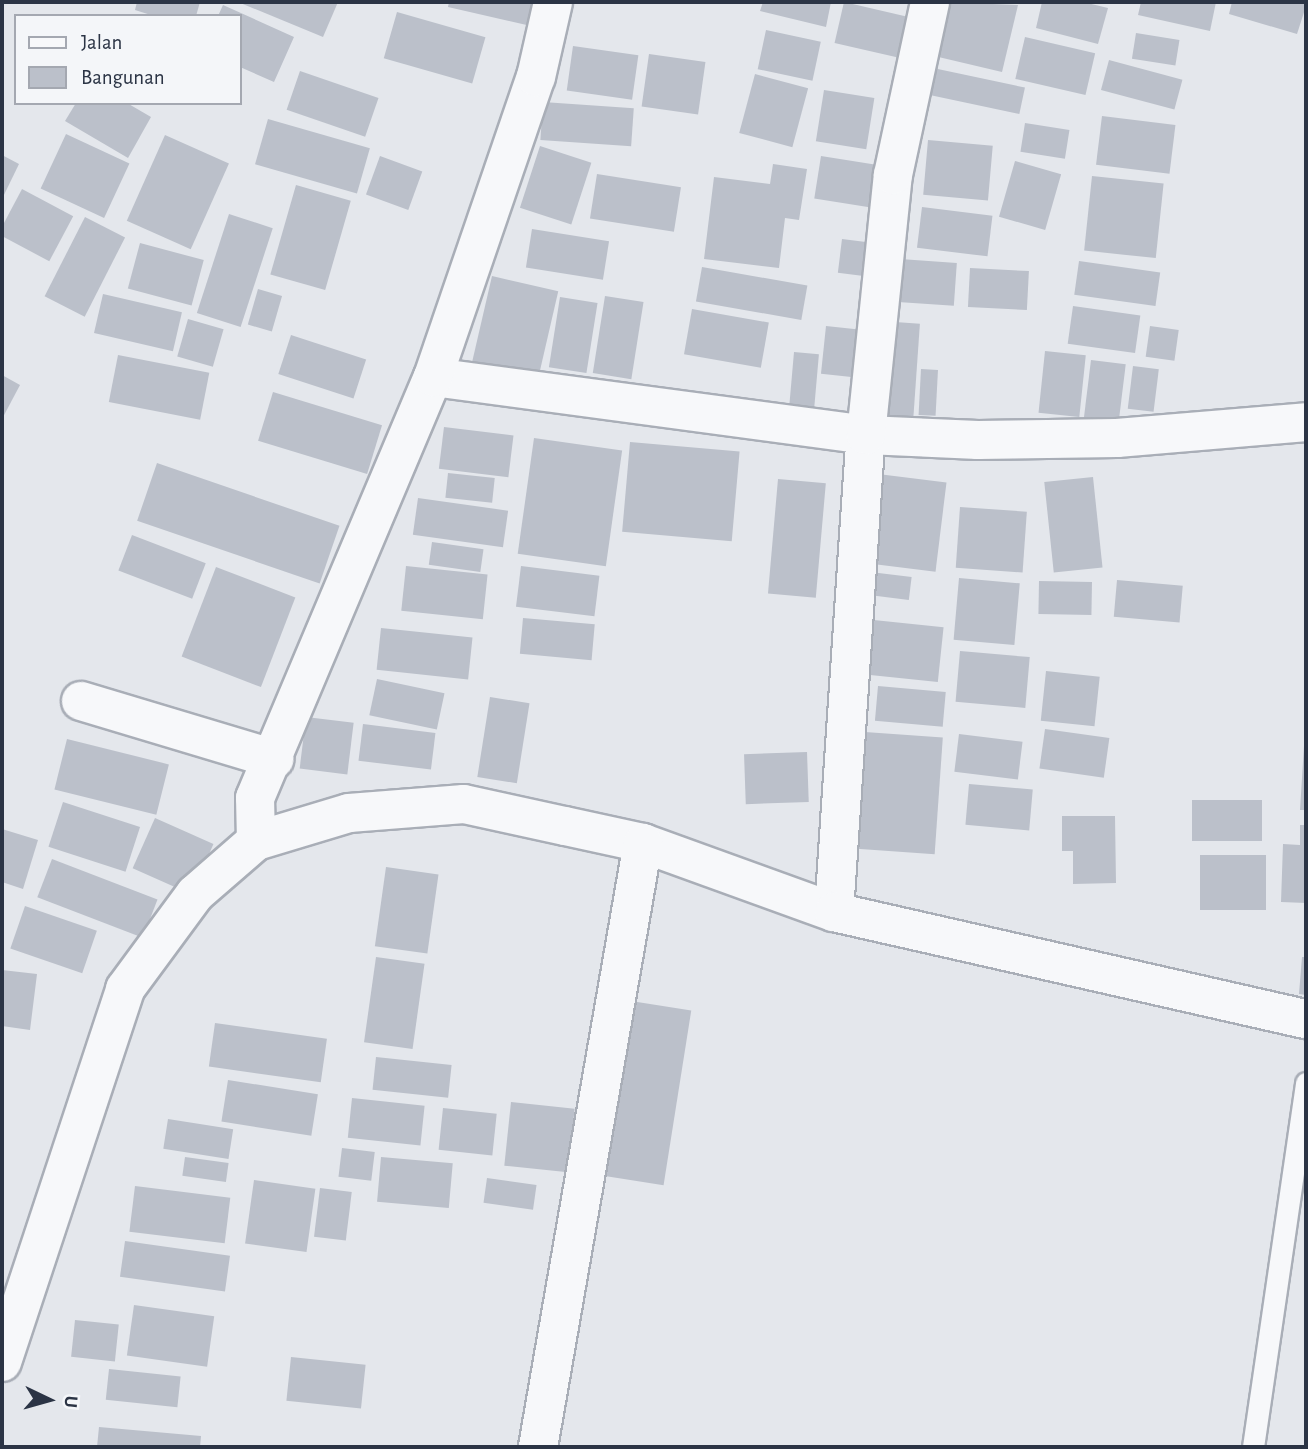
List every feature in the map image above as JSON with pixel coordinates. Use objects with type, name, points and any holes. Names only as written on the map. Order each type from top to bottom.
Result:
[{"type":"street","points":[[256,841],[255,798],[274,759],[433,377],[536,77],[553,2]]},
{"type":"street","points":[[834,912],[866,435],[894,167],[930,2]]},
{"type":"street","points":[[433,377],[866,435],[978,440],[1117,438],[1306,422]]},
{"type":"street","points":[[81,701],[274,759]]},
{"type":"street","points":[[2,1362],[125,989],[195,894],[256,841],[349,813],[464,804],[638,871],[834,912],[1306,1019]]},
{"type":"street","points":[[538,1447],[638,871]]},
{"type":"lane","points":[[1253,1447],[1306,1083]]},
{"type":"building","points":[[137,2],[200,2],[197,14],[148,14],[135,10]]},
{"type":"building","points":[[238,2],[338,2],[323,37]]},
{"type":"building","points":[[449,2],[536,2],[531,26],[448,7]]},
{"type":"building","points":[[763,2],[831,2],[826,27],[760,11]]},
{"type":"building","points":[[844,2],[916,19],[907,60],[835,43]]},
{"type":"building","points":[[943,2],[1018,5],[1002,72],[930,55]]},
{"type":"building","points":[[1042,2],[1083,2],[1108,8],[1098,44],[1036,28]]},
{"type":"building","points":[[1141,2],[1216,2],[1210,31],[1138,15]]},
{"type":"building","points":[[1232,2],[1306,2],[1306,6],[1297,34],[1229,14]]},
{"type":"building","points":[[223,5],[294,37],[274,82],[242,68],[242,14],[219,14]]},
{"type":"building","points":[[397,12],[485,37],[472,83],[384,58]]},
{"type":"building","points":[[766,30],[821,42],[812,81],[758,69]]},
{"type":"building","points":[[1136,33],[1179,40],[1175,66],[1132,59]]},
{"type":"building","points":[[1025,37],[1095,53],[1085,95],[1015,79]]},
{"type":"building","points":[[573,46],[638,55],[632,100],[567,91]]},
{"type":"building","points":[[649,54],[705,62],[698,114],[642,106]]},
{"type":"building","points":[[1109,60],[1182,80],[1174,110],[1101,90]]},
{"type":"building","points":[[933,68],[1025,88],[1019,114],[927,94]]},
{"type":"building","points":[[300,71],[378,98],[365,137],[287,110]]},
{"type":"building","points":[[755,74],[808,88],[792,147],[739,133]]},
{"type":"building","points":[[824,90],[874,98],[866,149],[816,141]]},
{"type":"building","points":[[543,102],[634,108],[631,146],[540,140]]},
{"type":"building","points":[[75,105],[130,105],[151,117],[128,158],[65,121]]},
{"type":"building","points":[[1102,116],[1175,125],[1169,174],[1096,165]]},
{"type":"building","points":[[268,119],[370,148],[357,193],[255,164]]},
{"type":"building","points":[[1025,123],[1069,130],[1065,159],[1020,152]]},
{"type":"building","points":[[66,134],[129,164],[104,218],[41,188]]},
{"type":"building","points":[[165,135],[229,163],[191,249],[127,221]]},
{"type":"building","points":[[928,140],[993,146],[988,200],[923,195]]},
{"type":"building","points":[[540,146],[591,163],[571,225],[520,208]]},
{"type":"building","points":[[2,155],[19,164],[2,199]]},
{"type":"building","points":[[380,156],[422,171],[408,210],[366,195]]},
{"type":"building","points":[[821,156],[879,165],[873,208],[814,198]]},
{"type":"building","points":[[1015,161],[1061,174],[1045,230],[999,217]]},
{"type":"building","points":[[773,164],[807,169],[799,220],[785,218],[779,268],[704,259],[714,177],[770,184]]},
{"type":"building","points":[[597,174],[681,187],[674,232],[590,218]]},
{"type":"building","points":[[1092,176],[1164,184],[1156,258],[1084,251]]},
{"type":"building","points":[[296,185],[351,201],[325,290],[270,274]]},
{"type":"building","points":[[22,189],[73,216],[49,261],[2,236],[2,227]]},
{"type":"building","points":[[922,207],[992,216],[987,256],[917,248]]},
{"type":"building","points":[[229,214],[273,228],[241,327],[197,313]]},
{"type":"building","points":[[85,217],[125,237],[85,317],[45,296]]},
{"type":"building","points":[[532,229],[609,241],[603,280],[526,268]]},
{"type":"building","points":[[842,239],[874,243],[870,277],[838,273]]},
{"type":"building","points":[[140,243],[204,260],[192,305],[128,288]]},
{"type":"building","points":[[886,258],[957,263],[954,306],[883,301]]},
{"type":"building","points":[[1079,261],[1160,272],[1155,306],[1074,295]]},
{"type":"building","points":[[702,267],[807,286],[801,320],[696,301]]},
{"type":"building","points":[[970,268],[1029,271],[1027,310],[968,307]]},
{"type":"building","points":[[492,276],[558,291],[537,382],[471,367]]},
{"type":"building","points":[[258,289],[282,296],[272,331],[248,325]]},
{"type":"building","points":[[103,294],[182,312],[173,351],[94,333]]},
{"type":"building","points":[[605,296],[644,302],[631,379],[593,373]]},
{"type":"building","points":[[560,297],[598,303],[586,373],[549,367]]},
{"type":"building","points":[[1073,306],[1140,315],[1135,353],[1068,344]]},
{"type":"building","points":[[692,309],[769,323],[761,368],[684,354]]},
{"type":"building","points":[[188,319],[224,329],[213,367],[177,356]]},
{"type":"building","points":[[881,321],[920,324],[913,418],[874,416]]},
{"type":"building","points":[[826,326],[866,330],[861,378],[821,374]]},
{"type":"building","points":[[1150,326],[1179,330],[1174,361],[1146,357]]},
{"type":"building","points":[[291,335],[366,359],[353,398],[278,374]]},
{"type":"building","points":[[1045,351],[1086,355],[1079,417],[1039,413]]},
{"type":"building","points":[[794,352],[819,354],[813,420],[788,418]]},
{"type":"building","points":[[118,355],[209,373],[200,420],[109,402]]},
{"type":"building","points":[[1091,360],[1126,364],[1118,426],[1083,422]]},
{"type":"building","points":[[1133,366],[1159,369],[1154,412],[1128,409]]},
{"type":"building","points":[[921,369],[938,370],[936,416],[919,415]]},
{"type":"building","points":[[2,375],[20,385],[2,419]]},
{"type":"building","points":[[273,392],[382,425],[367,474],[258,441]]},
{"type":"building","points":[[444,427],[513,436],[508,477],[439,469]]},
{"type":"building","points":[[534,438],[622,450],[606,566],[518,554]]},
{"type":"building","points":[[630,442],[740,452],[732,541],[622,532]]},
{"type":"building","points":[[157,463],[339,526],[320,584],[137,521]]},
{"type":"building","points":[[448,473],[495,478],[492,503],[445,498]]},
{"type":"building","points":[[878,474],[946,482],[936,572],[867,563]]},
{"type":"building","points":[[1093,477],[1103,568],[1054,573],[1044,482]]},
{"type":"building","points":[[778,479],[826,483],[816,598],[768,594]]},
{"type":"building","points":[[418,498],[508,511],[503,547],[413,535]]},
{"type":"building","points":[[960,507],[1027,512],[1023,573],[956,568]]},
{"type":"building","points":[[132,535],[206,563],[192,599],[118,570]]},
{"type":"building","points":[[432,542],[483,549],[480,572],[429,565]]},
{"type":"building","points":[[406,566],[488,575],[483,619],[401,611]]},
{"type":"building","points":[[521,566],[599,576],[594,616],[516,607]]},
{"type":"building","points":[[216,567],[295,597],[261,687],[182,657]]},
{"type":"building","points":[[862,571],[912,577],[909,600],[859,594]]},
{"type":"building","points":[[959,578],[1020,583],[1014,645],[954,640]]},
{"type":"building","points":[[1117,580],[1183,586],[1180,623],[1114,617]]},
{"type":"building","points":[[1039,581],[1092,582],[1091,615],[1038,614]]},
{"type":"building","points":[[523,618],[595,624],[592,660],[520,654]]},
{"type":"building","points":[[864,619],[944,627],[938,682],[858,674]]},
{"type":"building","points":[[381,628],[472,638],[468,679],[377,670]]},
{"type":"building","points":[[960,651],[1030,657],[1025,708],[956,702]]},
{"type":"building","points":[[1046,671],[1100,677],[1094,726],[1041,721]]},
{"type":"building","points":[[377,679],[444,693],[437,730],[369,715]]},
{"type":"building","points":[[878,686],[946,692],[943,727],[875,721]]},
{"type":"building","points":[[490,697],[530,703],[517,783],[477,777]]},
{"type":"building","points":[[306,717],[354,723],[347,774],[300,769]]},
{"type":"building","points":[[363,724],[435,733],[431,770],[358,761]]},
{"type":"building","points":[[1045,729],[1109,738],[1104,778],[1039,769]]},
{"type":"building","points":[[865,732],[943,737],[935,854],[857,849]]},
{"type":"building","points":[[959,734],[1023,742],[1018,780],[954,772]]},
{"type":"building","points":[[67,739],[169,764],[156,815],[54,789]]},
{"type":"building","points":[[1304,746],[1306,810],[1300,810]]},
{"type":"building","points":[[807,752],[809,802],[746,804],[744,754]]},
{"type":"building","points":[[969,784],[1033,790],[1029,830],[965,825]]},
{"type":"building","points":[[1192,800],[1262,800],[1262,841],[1192,841]]},
{"type":"building","points":[[63,802],[140,827],[126,872],[48,847]]},
{"type":"building","points":[[1062,816],[1115,816],[1116,883],[1073,884],[1073,851],[1062,851]]},
{"type":"building","points":[[155,818],[213,844],[191,894],[133,868]]},
{"type":"building","points":[[1300,825],[1306,825],[1306,903],[1281,902],[1283,844],[1300,845]]},
{"type":"building","points":[[2,829],[38,840],[23,889],[2,882]]},
{"type":"building","points":[[1200,855],[1266,855],[1266,910],[1200,910]]},
{"type":"building","points":[[52,859],[157,899],[143,938],[37,897]]},
{"type":"building","points":[[386,867],[438,874],[427,954],[375,946]]},
{"type":"building","points":[[25,906],[97,931],[82,973],[10,949]]},
{"type":"building","points":[[376,957],[425,964],[413,1049],[364,1042]]},
{"type":"building","points":[[1302,957],[1306,957],[1306,995],[1299,994]]},
{"type":"building","points":[[2,970],[37,974],[30,1030],[2,1026]]},
{"type":"building","points":[[631,1001],[691,1011],[664,1185],[603,1176]]},
{"type":"building","points":[[215,1023],[327,1039],[321,1082],[209,1067]]},
{"type":"building","points":[[376,1057],[452,1065],[448,1098],[373,1090]]},
{"type":"building","points":[[228,1080],[318,1094],[311,1136],[221,1121]]},
{"type":"building","points":[[352,1098],[425,1106],[420,1145],[348,1138]]},
{"type":"building","points":[[511,1102],[575,1109],[568,1172],[504,1166]]},
{"type":"building","points":[[443,1108],[497,1114],[492,1155],[439,1150]]},
{"type":"building","points":[[168,1119],[233,1129],[228,1159],[163,1149]]},
{"type":"building","points":[[342,1148],[375,1152],[371,1181],[338,1177]]},
{"type":"building","points":[[185,1157],[229,1163],[226,1182],[182,1176]]},
{"type":"building","points":[[381,1157],[453,1163],[449,1208],[377,1202]]},
{"type":"building","points":[[487,1178],[537,1185],[533,1210],[484,1203]]},
{"type":"building","points":[[254,1180],[315,1189],[306,1252],[245,1243]]},
{"type":"building","points":[[135,1186],[230,1198],[225,1243],[129,1232]]},
{"type":"building","points":[[320,1188],[352,1192],[346,1241],[314,1237]]},
{"type":"building","points":[[125,1241],[230,1256],[225,1291],[120,1277]]},
{"type":"building","points":[[134,1305],[214,1316],[207,1367],[127,1356]]},
{"type":"building","points":[[75,1320],[119,1325],[115,1361],[71,1357]]},
{"type":"building","points":[[291,1357],[366,1365],[361,1409],[286,1401]]},
{"type":"building","points":[[109,1369],[181,1377],[177,1407],[106,1400]]},
{"type":"building","points":[[99,1427],[201,1436],[200,1447],[97,1447]]}]
